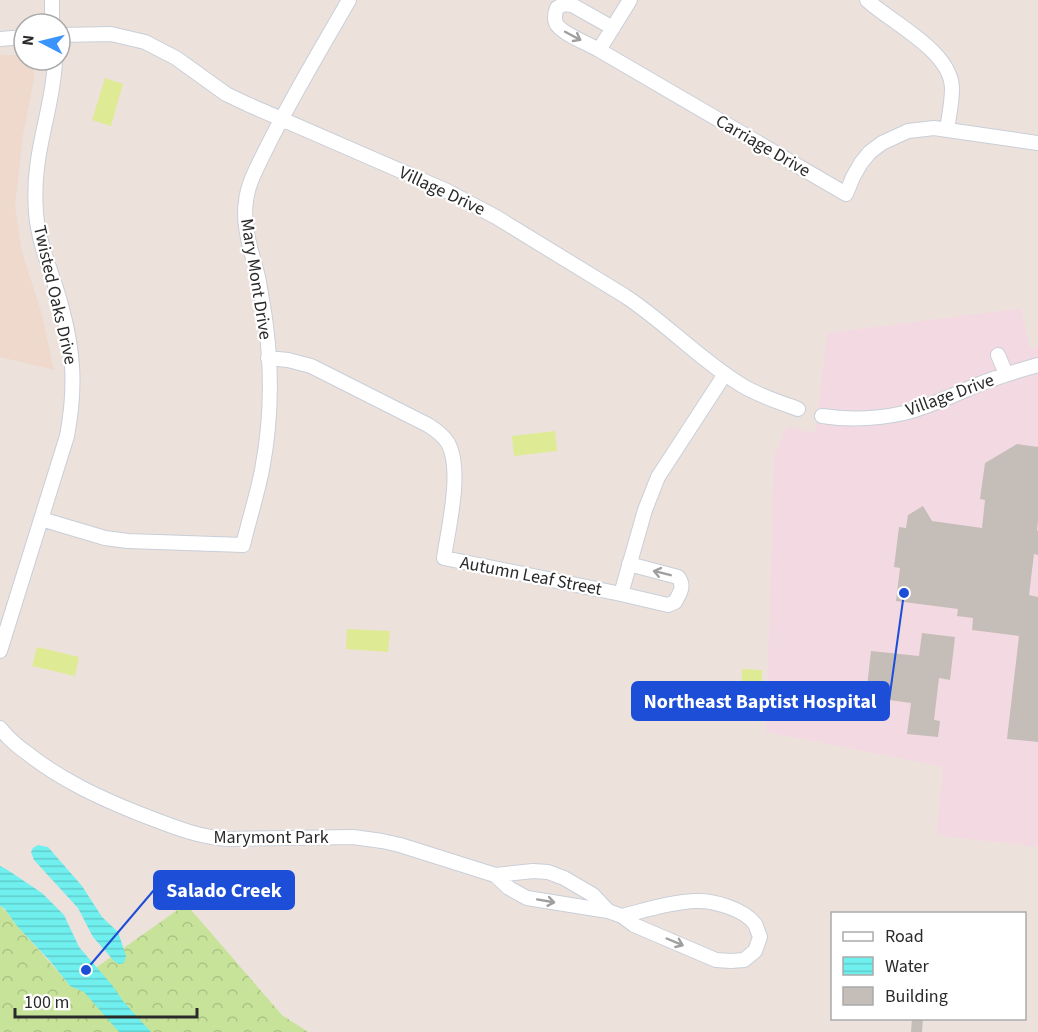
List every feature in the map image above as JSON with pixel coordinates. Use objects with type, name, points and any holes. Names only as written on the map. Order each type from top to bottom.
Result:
[{"type":"street","name":"Mary Mont Drive","points":[[41,519],[105,538],[128,541],[243,545],[262,471],[270,382],[266,327],[244,215],[248,189],[280,120],[349,0]]},
{"type":"street","points":[[599,50],[630,0]]},
{"type":"street","points":[[867,0],[930,48],[943,62],[952,86],[947,130]]},
{"type":"street","name":"Carriage Drive","points":[[613,28],[572,5],[564,4],[557,8],[555,14],[555,22],[561,30],[846,194],[853,177],[870,152],[882,143],[908,131],[947,130],[1038,143]]},
{"type":"street","name":"Village Drive","points":[[72,35],[111,34],[145,42],[176,58],[226,94],[280,120],[447,191],[496,217],[643,308],[744,387],[798,409]]},
{"type":"street","name":"Twisted Oaks Drive","points":[[0,651],[67,436],[72,412],[74,377],[72,353],[61,304],[45,260],[36,214],[37,168],[52,96],[54,72]]},
{"type":"street","name":"Village Drive","points":[[998,355],[1006,374]]},
{"type":"street","name":"Autumn Leaf Street","points":[[268,358],[311,366],[428,425],[444,437],[452,454],[455,474],[444,558],[668,605],[675,602],[682,588],[678,577],[629,564]]},
{"type":"street","name":"Village Drive","points":[[822,416],[869,418],[904,413],[1006,374],[1038,365]]},
{"type":"street","points":[[621,594],[645,510],[658,477],[725,374]]},
{"type":"street","name":"Marymont Park","points":[[0,728],[12,742],[34,759],[76,786],[113,803],[194,834],[228,839],[353,837],[372,839],[399,845],[495,875],[533,871],[548,872],[564,878],[593,895],[608,911]]},
{"type":"street","name":"Marymont Park","points":[[495,875],[509,888],[527,897],[608,911],[622,916],[634,925],[716,960],[744,960],[755,951],[760,937],[755,924],[743,914],[730,907],[698,900],[622,916]]},
{"type":"shaded area","points":[[0,55],[12,55],[12,72],[34,72],[23,136],[15,206],[22,252],[42,315],[54,370],[0,357]]},
{"type":"shaded area","points":[[1021,308],[1030,348],[1038,347],[1038,847],[936,835],[943,767],[766,732],[774,455],[787,427],[815,433],[827,333]]},
{"type":"green space","points":[[105,78],[123,84],[111,126],[92,120]]},
{"type":"green space","points":[[555,431],[557,451],[514,456],[512,436]]},
{"type":"green space","points":[[347,629],[390,631],[388,652],[346,649]]},
{"type":"green space","points":[[37,647],[79,657],[75,676],[32,666]]},
{"type":"green space","points":[[742,669],[762,670],[761,714],[741,713]]},
{"type":"green space","points":[[186,904],[282,1015],[308,1032],[0,1032],[0,906],[70,986]]},
{"type":"water","points":[[38,845],[48,847],[82,886],[102,917],[118,932],[126,956],[124,963],[115,962],[93,937],[78,908],[34,860],[31,852]]},
{"type":"water","points":[[0,866],[42,893],[64,915],[79,947],[151,1032],[119,1032],[84,992],[70,986],[0,906]]},
{"type":"building","points":[[1017,444],[1038,447],[1038,555],[1034,554],[1029,595],[1038,597],[1038,742],[1007,739],[1019,636],[972,630],[973,618],[957,616],[958,609],[896,601],[900,568],[894,567],[899,527],[906,528],[908,515],[923,506],[932,521],[982,528],[985,500],[980,499],[985,463]]},
{"type":"building","points":[[922,633],[955,637],[950,680],[939,678],[934,720],[940,721],[938,737],[907,734],[911,703],[889,700],[887,716],[864,713],[871,651],[919,656]]},
{"type":"building","points":[[912,1020],[923,1020],[922,1032],[911,1032]]},
{"type":"place","name":"Northeast Baptist Hospital","points":[[904,593]]},
{"type":"place","name":"Salado Creek","points":[[86,970]]}]
